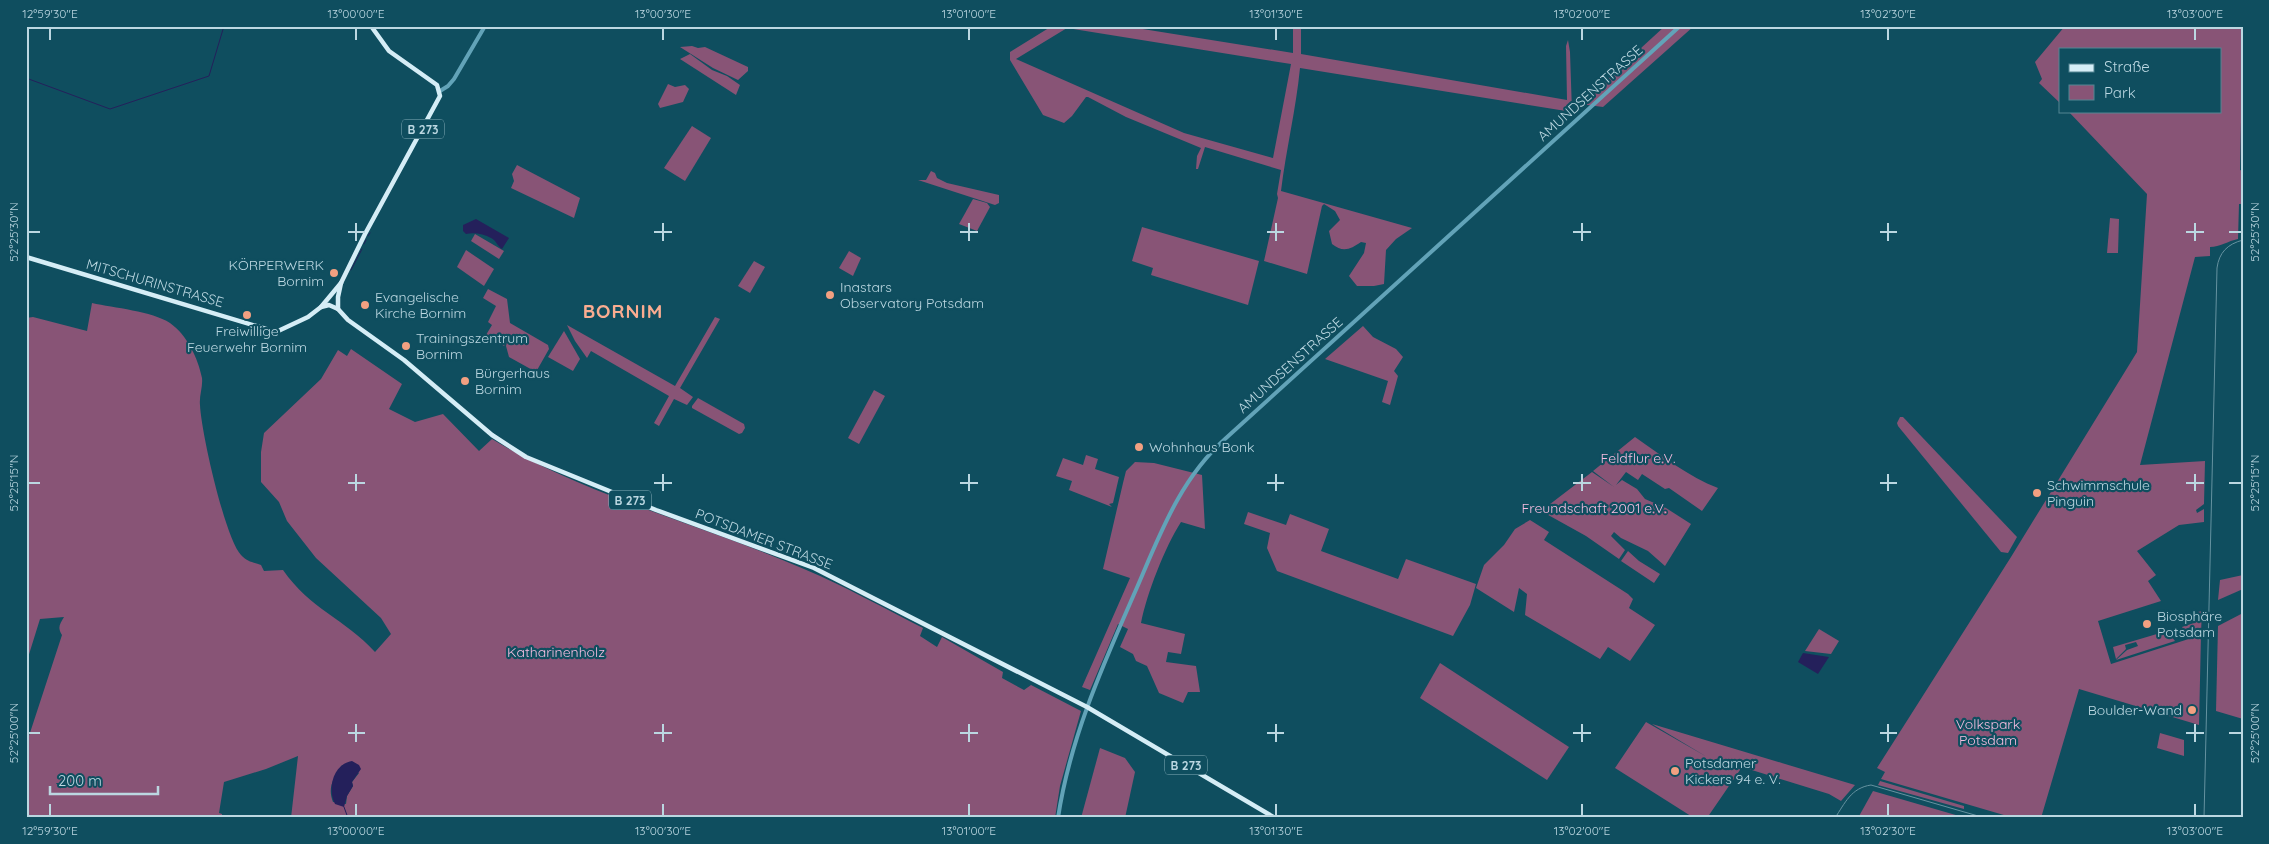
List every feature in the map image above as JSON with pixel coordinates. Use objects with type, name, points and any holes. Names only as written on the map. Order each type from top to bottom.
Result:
[{"type":"main road","points":[[371,26],[389,51],[435,82],[440,91]]},
{"type":"main road","name":"B 273","points":[[338,309],[341,284],[375,214],[440,98],[440,91]]},
{"type":"main road","name":"MITSCHURINSTRASSE","points":[[26,257],[276,332],[308,317],[321,307]]},
{"type":"main road","points":[[321,307],[341,284]]},
{"type":"main road","points":[[321,307],[329,306],[338,309]]},
{"type":"main road","name":"POTSDAMER STRASSE","points":[[338,309],[348,320],[404,360],[497,438],[526,457],[656,510],[814,568],[1087,707],[1275,818]]},
{"type":"street","points":[[440,91],[454,79],[485,26]]},
{"type":"street","name":"AMUNDSENSTRASSE","points":[[1058,818],[1064,785],[1087,707],[1101,668],[1169,515],[1192,474],[1210,454],[1680,26]]},
{"type":"green space","points":[[1052,26],[1124,26],[1293,53],[1293,26],[1301,26],[1301,54],[1567,100],[1566,46],[1568,40],[1572,112],[1300,68],[1281,191],[1412,228],[1396,239],[1386,250],[1384,284],[1357,286],[1349,276],[1364,253],[1366,243],[1361,242],[1350,248],[1343,249],[1332,244],[1329,231],[1340,220],[1335,211],[1324,204],[1307,274],[1264,261],[1278,198],[1281,170],[1205,147],[1198,169],[1196,169],[1197,156],[1201,148],[1126,117],[1088,97],[1064,123],[1043,115],[1010,60],[1010,52]],"holes":[[[1067,28],[1291,64],[1273,158],[1184,133],[1016,59]]]},
{"type":"green space","points":[[1665,26],[1694,26],[1603,107],[1580,104]]},
{"type":"green space","name":"Volkspark Potsdam","points":[[2065,26],[2243,26],[2240,170],[2243,171],[2243,204],[2239,204],[2238,239],[2210,247],[2210,256],[2195,257],[2140,465],[2205,461],[2204,504],[2196,510],[2197,513],[2204,509],[2204,522],[2179,525],[2137,551],[2156,575],[2148,581],[2161,601],[2098,621],[2111,664],[2201,635],[2199,725],[2079,689],[2041,818],[2014,818],[1881,779],[1885,772],[1877,768],[2011,557],[2137,352],[2147,194],[2069,112],[2222,112],[2222,48],[2059,48],[2059,102],[2039,83],[2042,79],[2035,62]]},
{"type":"green space","points":[[692,46],[698,48],[705,47],[748,67],[748,71],[738,80],[713,68],[680,47]]},
{"type":"green space","points":[[690,54],[712,70],[727,76],[740,85],[736,95],[680,59]]},
{"type":"green space","points":[[668,84],[675,87],[685,85],[689,89],[683,102],[660,108],[658,104]]},
{"type":"green space","points":[[692,126],[711,138],[685,181],[664,168]]},
{"type":"green space","points":[[517,165],[580,198],[574,218],[511,188],[514,181],[512,174]]},
{"type":"green space","points":[[931,171],[935,173],[937,178],[947,183],[999,195],[999,203],[995,205],[918,180],[926,180]]},
{"type":"green space","points":[[973,199],[987,203],[990,207],[977,231],[959,224]]},
{"type":"green space","points":[[2110,218],[2119,219],[2118,253],[2107,253]]},
{"type":"green space","points":[[1142,227],[1259,261],[1248,305],[1151,275],[1153,268],[1132,261]]},
{"type":"green space","points":[[475,234],[504,251],[499,259],[471,241]]},
{"type":"green space","points":[[466,250],[494,269],[484,286],[457,267]]},
{"type":"green space","points":[[849,251],[861,258],[853,276],[839,268]]},
{"type":"green space","points":[[754,261],[765,267],[750,293],[738,286]]},
{"type":"green space","points":[[488,289],[507,299],[510,323],[548,345],[549,349],[536,372],[509,357],[506,346],[508,339],[504,346],[486,335],[492,325],[488,322],[496,306],[483,298]]},
{"type":"green space","name":"Katharinenholz","points":[[92,303],[132,310],[162,319],[170,323],[182,334],[195,355],[200,370],[202,378],[201,418],[215,483],[228,528],[241,555],[250,562],[261,565],[264,571],[283,570],[305,595],[352,631],[375,652],[391,634],[381,618],[316,558],[287,521],[279,502],[261,482],[261,452],[264,433],[321,379],[338,350],[347,356],[351,349],[402,384],[389,409],[415,422],[443,414],[479,451],[492,439],[529,459],[606,494],[804,569],[923,628],[920,636],[937,647],[942,637],[1003,672],[1002,678],[1024,690],[1031,685],[1081,711],[1060,786],[1055,818],[291,818],[298,756],[266,769],[224,782],[219,813],[222,814],[222,818],[26,818],[26,745],[62,635],[59,628],[64,617],[40,619],[26,664],[26,318],[33,317],[87,331]],"holes":[[[342,765],[359,773],[352,782],[353,786],[347,796],[346,804],[333,802],[331,787]]]},
{"type":"green space","points":[[715,317],[720,319],[680,388],[693,397],[687,405],[674,399],[659,426],[654,423],[669,396],[591,351],[587,358],[567,325],[675,386]]},
{"type":"green space","points":[[1363,326],[1373,337],[1396,349],[1403,357],[1394,371],[1398,376],[1390,405],[1382,402],[1388,381],[1325,359]]},
{"type":"green space","points":[[564,331],[580,359],[573,371],[548,357]]},
{"type":"green space","points":[[874,390],[885,396],[859,444],[848,438]]},
{"type":"green space","points":[[698,398],[744,424],[745,428],[742,433],[739,434],[692,408]]},
{"type":"green space","points":[[1900,417],[1903,417],[2017,537],[2008,553],[2001,552],[1898,426],[1897,423]]},
{"type":"green space","name":"Freundschaft 2001 e.V.","points":[[1635,437],[1686,472],[1718,488],[1702,511],[1669,488],[1665,489],[1642,474],[1638,480],[1626,472],[1616,485],[1622,480],[1637,489],[1645,499],[1666,508],[1691,524],[1665,566],[1648,551],[1621,538],[1614,532],[1611,536],[1625,550],[1619,559],[1586,536],[1541,511],[1592,472],[1614,487],[1593,471]]},
{"type":"green space","points":[[1086,455],[1098,459],[1095,469],[1119,477],[1113,503],[1109,504],[1112,507],[1069,490],[1072,481],[1056,476],[1063,458],[1083,465]]},
{"type":"green space","points":[[1135,462],[1154,463],[1202,475],[1205,529],[1181,522],[1157,571],[1141,623],[1185,634],[1181,654],[1168,652],[1166,662],[1196,666],[1200,692],[1188,692],[1183,703],[1159,693],[1147,666],[1136,661],[1133,654],[1120,647],[1128,629],[1118,624],[1090,690],[1082,687],[1130,578],[1103,569],[1126,471]]},
{"type":"green space","points":[[1248,512],[1286,525],[1290,514],[1329,529],[1321,551],[1398,579],[1406,559],[1476,584],[1470,605],[1453,636],[1277,571],[1267,548],[1270,533],[1244,524]]},
{"type":"green space","points":[[1530,520],[1549,532],[1544,540],[1628,594],[1633,599],[1629,608],[1655,625],[1630,661],[1608,647],[1600,659],[1525,615],[1527,594],[1519,588],[1514,612],[1476,588],[1484,565],[1504,545],[1515,529]]},
{"type":"green space","points":[[1628,551],[1639,561],[1660,574],[1654,583],[1621,561]]},
{"type":"green space","points":[[2243,575],[2243,589],[2218,600],[2220,580]]},
{"type":"green space","points":[[2202,611],[2201,632],[2186,637],[2182,627],[2197,622],[2194,613]]},
{"type":"green space","points":[[2243,613],[2243,719],[2216,711],[2218,626]]},
{"type":"green space","points":[[1819,629],[1839,641],[1831,654],[1805,651]]},
{"type":"green space","points":[[2167,631],[2175,641],[2116,660],[2127,650],[2138,646],[2136,642],[2125,645],[2126,649],[2116,659],[2113,647]]},
{"type":"green space","points":[[1440,663],[1569,747],[1547,780],[1420,698]]},
{"type":"green space","name":"Potsdamer Kickers 94 e. V.","points":[[1646,722],[1707,757],[1652,724],[1855,785],[1841,801],[1829,794],[1742,767],[1707,818],[1694,818],[1615,768]]},
{"type":"green space","points":[[2160,733],[2184,740],[2184,756],[2157,748]]},
{"type":"green space","points":[[1100,748],[1125,758],[1135,772],[1125,818],[1081,818]]},
{"type":"green space","points":[[1880,781],[1964,806],[1964,809],[1878,785]]},
{"type":"green space","points":[[1873,791],[1966,818],[1858,818]]},
{"type":"shaded area","points":[[476,219],[509,238],[502,249],[494,240],[482,234],[466,234],[463,231],[463,225]]},
{"type":"shaded area","points":[[1803,653],[1829,657],[1818,674],[1798,662]]},
{"type":"shaded area","points":[[352,761],[359,765],[361,769],[352,782],[353,786],[347,796],[344,807],[335,804],[332,791],[333,778],[340,767]]},
{"type":"waterway","points":[[26,78],[110,109],[209,76],[224,26]]},
{"type":"waterway","points":[[364,244],[366,240]]},
{"type":"waterway","points":[[351,270],[362,249]]},
{"type":"waterway","points":[[344,807],[348,818]]},
{"type":"tram line","points":[[2204,818],[2217,268],[2225,250],[2232,244],[2243,240]]},
{"type":"tram line","points":[[1835,818],[1853,793],[1858,789],[1871,785],[1985,818]]},
{"type":"place","name":"KÖRPERWERK Bornim","points":[[334,273]]},
{"type":"place","name":"Inastars Observatory Potsdam","points":[[830,295]]},
{"type":"place","name":"Evangelische Kirche Bornim","points":[[365,305]]},
{"type":"place","name":"Freiwillige Feuerwehr Bornim","points":[[247,315]]},
{"type":"place","name":"Trainingszentrum Bornim","points":[[406,346]]},
{"type":"place","name":"Bürgerhaus Bornim","points":[[465,381]]},
{"type":"place","name":"Wohnhaus Bonk","points":[[1139,447]]},
{"type":"place","name":"Schwimmschule Pinguin","points":[[2037,493]]},
{"type":"place","name":"Biosphäre Potsdam","points":[[2147,624]]},
{"type":"place","name":"Boulder-Wand","points":[[2192,710]]},
{"type":"place","name":"Potsdamer Kickers 94 e. V.","points":[[1675,771]]},
{"type":"district","name":"BORNIM","points":[[623,311]]},
{"type":"park label","name":"Feldflur e.V.","points":[[1638,458]]}]
